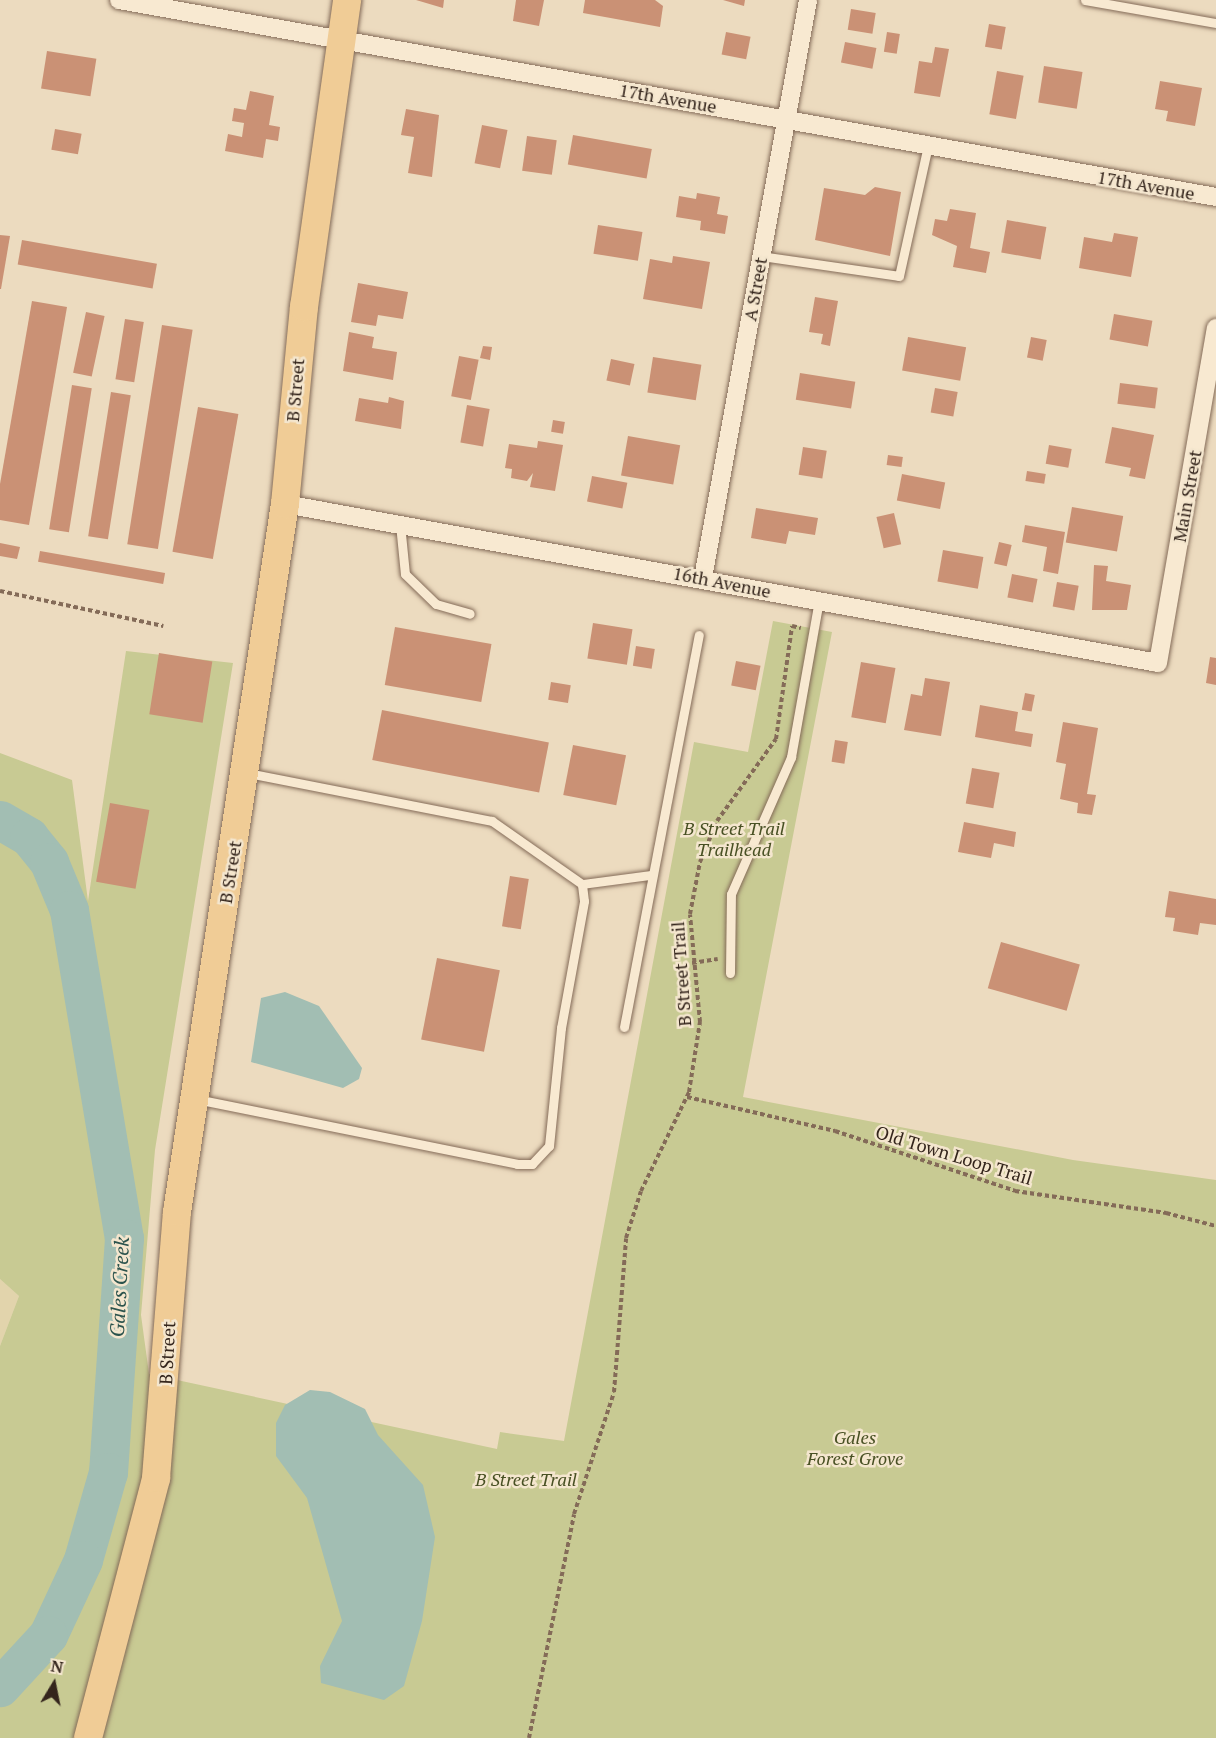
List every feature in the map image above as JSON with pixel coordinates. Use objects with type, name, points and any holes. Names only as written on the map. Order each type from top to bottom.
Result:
[{"type":"main road","name":"B Street","points":[[88,1738],[156,1478],[171,1262],[285,504],[304,307],[347,0]]},
{"type":"street","name":"17th Avenue","points":[[119,0],[1216,197]]},
{"type":"street","name":"A Street","points":[[703,578],[808,0]]},
{"type":"street","name":"Main Street","points":[[1158,663],[1216,328]]},
{"type":"street","name":"16th Avenue","points":[[285,504],[400,522],[1158,663]]},
{"type":"lane","points":[[1085,0],[1123,3],[1216,23]]},
{"type":"lane","points":[[761,256],[899,276],[928,145]]},
{"type":"lane","points":[[400,522],[405,574],[436,604],[471,614]]},
{"type":"lane","points":[[730,973],[728,957],[731,894],[791,757],[819,600]]},
{"type":"lane","points":[[624,1027],[650,875],[699,634]]},
{"type":"lane","points":[[246,773],[492,821],[582,884],[650,875]]},
{"type":"lane","points":[[194,1099],[531,1164],[549,1146],[561,1028],[584,901],[582,884]]},
{"type":"path","points":[[0,591],[163,626]]},
{"type":"path","name":"B Street Trail","points":[[529,1738],[574,1514],[614,1392],[626,1238],[640,1191],[687,1097],[700,1022],[692,963],[690,914],[700,862],[717,821],[776,739],[792,626],[814,630]]},
{"type":"path","points":[[692,963],[728,957]]},
{"type":"path","name":"Old Town Loop Trail","points":[[687,1097],[835,1131],[1015,1191],[1167,1213],[1216,1226]]},
{"type":"shaded area","points":[[285,992],[319,1006],[362,1068],[359,1079],[343,1088],[251,1062],[261,998]]},
{"type":"shaded area","points":[[0,1279],[19,1296],[0,1346]]},
{"type":"shaded area","points":[[310,1390],[330,1392],[365,1409],[378,1435],[423,1485],[435,1537],[422,1621],[404,1686],[384,1700],[321,1683],[320,1666],[342,1621],[307,1498],[276,1456],[276,1423],[285,1405]]},
{"type":"green space","points":[[773,621],[832,632],[743,1097],[1073,1160],[1216,1180],[1216,1738],[0,1738],[0,1346],[19,1296],[0,1279],[0,753],[72,780],[88,901],[126,651],[233,663],[155,1150],[141,1315],[149,1374],[497,1449],[500,1432],[564,1441],[694,742],[748,752]]},
{"type":"building","points":[[416,0],[444,0],[443,8]]},
{"type":"building","points":[[516,0],[544,0],[539,26],[513,21]]},
{"type":"building","points":[[585,0],[655,0],[663,6],[660,27],[583,13]]},
{"type":"building","points":[[723,0],[745,0],[744,6]]},
{"type":"building","points":[[851,9],[876,13],[872,34],[848,30]]},
{"type":"building","points":[[989,24],[1006,27],[1002,50],[985,47]]},
{"type":"building","points":[[726,32],[751,37],[746,59],[722,55]]},
{"type":"building","points":[[887,32],[900,34],[897,54],[884,52]]},
{"type":"building","points":[[845,42],[876,48],[872,69],[841,63]]},
{"type":"building","points":[[935,47],[949,49],[940,97],[914,93],[919,61],[932,63]]},
{"type":"building","points":[[47,51],[96,59],[90,96],[41,89]]},
{"type":"building","points":[[1044,66],[1083,72],[1077,109],[1038,103]]},
{"type":"building","points":[[997,71],[1024,76],[1016,119],[989,114]]},
{"type":"building","points":[[1160,81],[1202,88],[1195,126],[1166,121],[1168,111],[1155,109]]},
{"type":"building","points":[[250,91],[274,96],[269,125],[280,127],[278,141],[266,139],[263,158],[225,151],[228,134],[242,137],[244,123],[232,121],[234,108],[246,110]]},
{"type":"building","points":[[406,109],[439,115],[432,177],[408,173],[414,137],[401,135]]},
{"type":"building","points":[[482,125],[508,130],[500,168],[475,163]]},
{"type":"building","points":[[55,129],[82,134],[78,154],[51,150]]},
{"type":"building","points":[[573,135],[652,149],[647,178],[568,165]]},
{"type":"building","points":[[527,136],[557,140],[552,175],[522,171]]},
{"type":"building","points":[[875,187],[901,192],[890,256],[815,240],[824,188],[865,195]]},
{"type":"building","points":[[697,193],[720,197],[717,214],[728,216],[725,234],[700,230],[701,221],[676,217],[679,196],[696,199]]},
{"type":"building","points":[[950,209],[976,213],[970,248],[990,252],[986,273],[953,267],[957,246],[932,235],[935,219],[947,221]]},
{"type":"building","points":[[1007,220],[1046,227],[1041,259],[1001,252]]},
{"type":"building","points":[[598,225],[642,232],[638,261],[593,254]]},
{"type":"building","points":[[1114,233],[1138,237],[1131,277],[1079,268],[1084,237],[1112,242]]},
{"type":"building","points":[[0,235],[10,236],[1,289],[0,289]]},
{"type":"building","points":[[22,240],[157,264],[153,288],[18,265]]},
{"type":"building","points":[[673,256],[710,262],[702,309],[643,299],[650,259],[672,263]]},
{"type":"building","points":[[358,283],[408,292],[403,319],[378,315],[376,326],[351,322]]},
{"type":"building","points":[[815,297],[838,301],[830,346],[821,344],[823,334],[809,332]]},
{"type":"building","points":[[32,301],[67,307],[29,525],[0,520],[0,484]]},
{"type":"building","points":[[86,312],[105,316],[92,377],[73,373]]},
{"type":"building","points":[[1114,314],[1152,321],[1148,346],[1109,340]]},
{"type":"building","points":[[125,319],[144,322],[134,382],[115,379]]},
{"type":"building","points":[[162,325],[193,330],[158,549],[127,544]]},
{"type":"building","points":[[349,332],[374,337],[372,348],[397,352],[393,380],[343,371]]},
{"type":"building","points":[[908,337],[966,347],[960,381],[902,370]]},
{"type":"building","points":[[1031,337],[1047,340],[1043,361],[1027,358]]},
{"type":"building","points":[[483,346],[492,347],[490,360],[480,358]]},
{"type":"building","points":[[459,356],[479,360],[471,400],[451,396]]},
{"type":"building","points":[[653,357],[701,365],[696,400],[647,393]]},
{"type":"building","points":[[611,359],[634,364],[630,386],[606,381]]},
{"type":"building","points":[[800,373],[855,382],[851,408],[796,400]]},
{"type":"building","points":[[1120,383],[1158,388],[1155,408],[1117,404]]},
{"type":"building","points":[[72,385],[92,388],[69,532],[49,529]]},
{"type":"building","points":[[935,388],[958,392],[953,417],[931,413]]},
{"type":"building","points":[[111,392],[131,395],[108,539],[88,536]]},
{"type":"building","points":[[389,397],[404,401],[401,429],[355,421],[359,398],[388,403]]},
{"type":"building","points":[[467,405],[490,409],[483,446],[460,442]]},
{"type":"building","points":[[198,407],[238,414],[213,559],[172,552]]},
{"type":"building","points":[[553,420],[565,422],[563,434],[551,432]]},
{"type":"building","points":[[1112,427],[1154,435],[1145,479],[1129,476],[1131,468],[1105,463]]},
{"type":"building","points":[[628,436],[680,445],[673,485],[621,475]]},
{"type":"building","points":[[538,441],[563,445],[555,491],[530,487],[533,473],[527,481],[511,478],[512,469],[505,468],[509,444],[537,448]]},
{"type":"building","points":[[1049,445],[1072,449],[1068,468],[1046,464]]},
{"type":"building","points":[[803,447],[827,451],[822,478],[799,475]]},
{"type":"building","points":[[888,455],[903,457],[901,467],[887,465]]},
{"type":"building","points":[[1027,471],[1046,474],[1044,484],[1025,481]]},
{"type":"building","points":[[902,474],[945,482],[940,509],[897,501]]},
{"type":"building","points":[[592,476],[627,483],[622,508],[587,502]]},
{"type":"building","points":[[1072,507],[1123,516],[1117,551],[1066,542]]},
{"type":"building","points":[[756,508],[818,518],[815,535],[789,531],[786,544],[751,538]]},
{"type":"building","points":[[894,513],[901,544],[884,548],[876,517]]},
{"type":"building","points":[[1025,525],[1065,532],[1058,574],[1043,571],[1047,547],[1022,542]]},
{"type":"building","points":[[999,542],[1012,545],[1007,566],[994,563]]},
{"type":"building","points":[[0,543],[20,547],[17,559],[0,556]]},
{"type":"building","points":[[943,550],[983,557],[978,589],[937,582]]},
{"type":"building","points":[[40,551],[165,573],[163,584],[38,562]]},
{"type":"building","points":[[1094,565],[1108,566],[1106,581],[1131,585],[1127,610],[1092,610]]},
{"type":"building","points":[[1012,574],[1038,579],[1033,603],[1007,598]]},
{"type":"building","points":[[1057,582],[1079,586],[1074,610],[1053,607]]},
{"type":"building","points":[[593,623],[633,629],[627,665],[587,659]]},
{"type":"building","points":[[395,627],[492,644],[481,702],[385,685]]},
{"type":"building","points":[[636,646],[655,649],[652,669],[633,666]]},
{"type":"building","points":[[159,653],[212,661],[203,723],[149,714]]},
{"type":"building","points":[[1210,657],[1216,658],[1216,685],[1206,683]]},
{"type":"building","points":[[736,661],[761,666],[756,690],[731,686]]},
{"type":"building","points":[[861,662],[895,668],[886,723],[851,717]]},
{"type":"building","points":[[925,678],[950,682],[941,736],[904,730],[911,694],[922,696]]},
{"type":"building","points":[[551,682],[571,685],[568,703],[548,700]]},
{"type":"building","points":[[1025,693],[1035,695],[1032,712],[1022,710]]},
{"type":"building","points":[[980,705],[1018,712],[1015,731],[1033,734],[1031,747],[975,737]]},
{"type":"building","points":[[382,710],[549,742],[539,793],[372,760]]},
{"type":"building","points":[[1063,722],[1098,728],[1087,794],[1096,795],[1092,815],[1077,813],[1078,803],[1060,799],[1066,764],[1056,762]]},
{"type":"building","points":[[835,740],[848,742],[844,764],[832,762]]},
{"type":"building","points":[[573,745],[626,755],[616,805],[563,795]]},
{"type":"building","points":[[972,768],[1000,773],[993,808],[966,803]]},
{"type":"building","points":[[110,803],[149,810],[136,889],[96,882]]},
{"type":"building","points":[[964,822],[1016,832],[1014,847],[994,843],[991,858],[958,852]]},
{"type":"building","points":[[510,876],[529,879],[521,929],[502,926]]},
{"type":"building","points":[[1169,891],[1216,899],[1216,925],[1200,923],[1198,935],[1173,931],[1175,918],[1165,917]]},
{"type":"building","points":[[1001,942],[1080,965],[1067,1011],[988,988]]},
{"type":"building","points":[[437,958],[500,970],[484,1052],[421,1039]]},
{"type":"waterway","name":"Gales Creek","points":[[0,820],[29,837],[49,862],[69,910],[124,1238],[108,1472],[83,1560],[48,1635],[0,1687]]},
{"type":"park label","name":"B Street Trail Trailhead","points":[[734,839]]},
{"type":"park label","name":"Gales Forest Grove","points":[[855,1448]]}]
